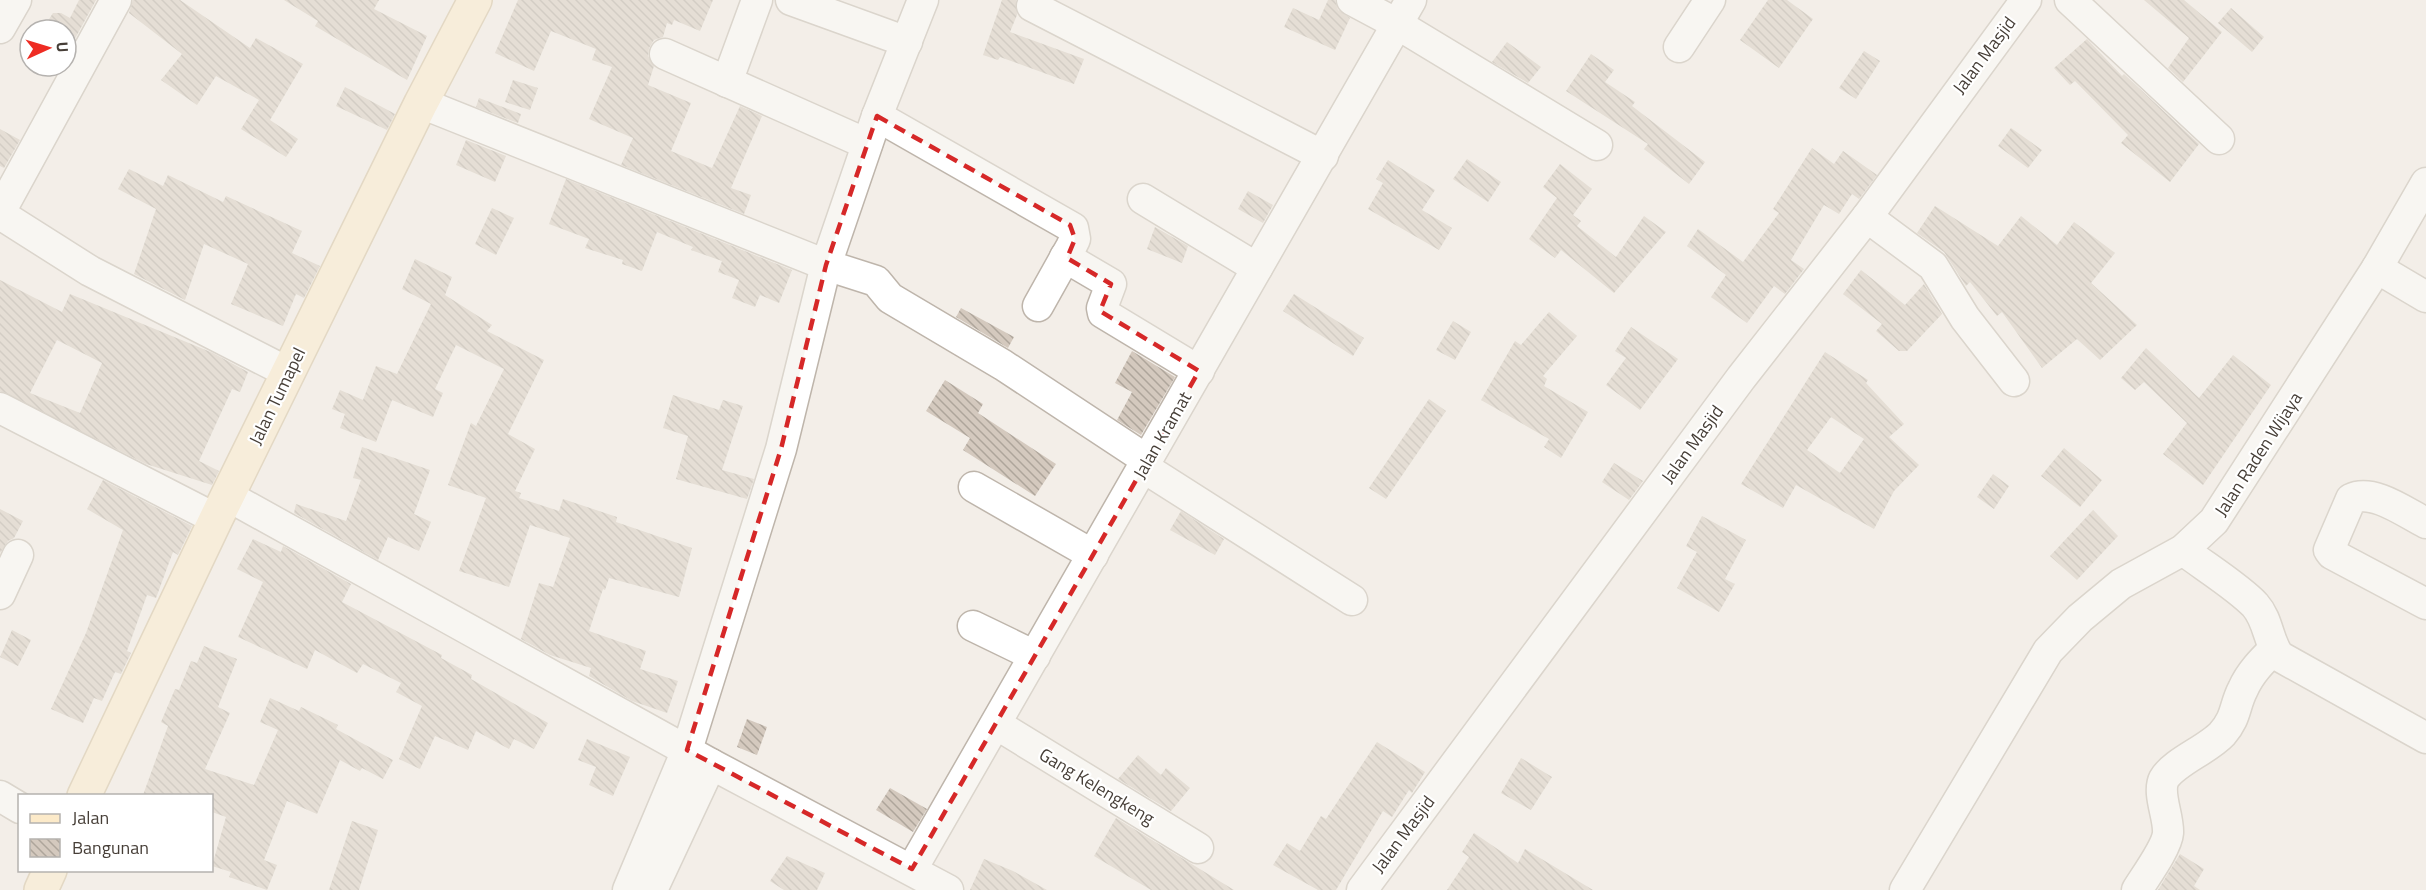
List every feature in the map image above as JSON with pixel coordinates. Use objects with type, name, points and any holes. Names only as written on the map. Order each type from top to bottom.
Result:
[{"type":"street","points":[[0,28],[16,0]]},
{"type":"street","points":[[116,0],[0,213],[90,271],[289,373]]},
{"type":"street","name":"Jalan Tumapel","points":[[84,794],[222,507],[421,103],[475,0]]},
{"type":"street","points":[[728,82],[757,0]]},
{"type":"street","points":[[791,0],[907,42]]},
{"type":"street","points":[[652,890],[698,756],[782,449],[826,265],[867,144],[886,121],[907,42],[922,0]]},
{"type":"street","points":[[1352,0],[1404,12],[1597,145]]},
{"type":"street","points":[[1680,47],[1710,0]]},
{"type":"street","name":"Jalan Masjid","points":[[1362,890],[1741,378],[1867,217],[2026,0]]},
{"type":"street","points":[[2070,0],[2219,139]]},
{"type":"street","points":[[1032,6],[1323,156]]},
{"type":"street","name":"Jalan Kramat","points":[[912,869],[1404,12]]},
{"type":"street","points":[[665,54],[867,144]]},
{"type":"street","points":[[421,103],[826,265],[866,278],[890,298],[1003,366],[1145,464],[1352,600]]},
{"type":"street","points":[[886,121],[1073,228],[1075,239],[1038,306]]},
{"type":"street","name":"Jalan Raden Wijaya","points":[[1905,890],[2048,651],[2080,618],[2121,584],[2183,550],[2214,521],[2377,268],[2426,183]]},
{"type":"street","points":[[1143,199],[1257,268]]},
{"type":"street","points":[[1867,217],[1933,266],[1965,318],[2014,381]]},
{"type":"street","points":[[1065,257],[1111,284],[1102,308],[1103,314],[1199,371]]},
{"type":"street","points":[[2377,268],[2426,297]]},
{"type":"street","points":[[0,408],[222,507],[698,756],[948,890]]},
{"type":"street","points":[[974,487],[1093,555]]},
{"type":"street","points":[[2426,523],[2372,496],[2359,495],[2351,499],[2329,550],[2332,554],[2426,604]]},
{"type":"street","points":[[2183,550],[2255,605],[2267,623],[2269,641],[2279,656],[2426,738]]},
{"type":"street","points":[[0,594],[18,555]]},
{"type":"street","points":[[973,626],[1035,656]]},
{"type":"street","points":[[2137,890],[2168,836],[2163,780],[2171,770],[2195,756],[2220,736],[2234,720],[2242,690],[2257,667],[2274,649]]},
{"type":"street","name":"Gang Kelengkeng","points":[[996,724],[1198,848]]},
{"type":"street","points":[[628,890],[698,756]]},
{"type":"street","points":[[0,796],[18,807]]},
{"type":"street","points":[[41,890],[49,872]]},
{"type":"highlighted area","points":[[877,116],[1070,225],[1075,239],[1067,258],[1111,284],[1100,311],[1199,371],[912,869],[687,750],[781,449],[826,265]]},
{"type":"building","points":[[79,0],[96,0],[78,33],[78,18],[70,18]]},
{"type":"building","points":[[133,0],[180,0],[250,48],[256,38],[303,64],[270,120],[298,139],[286,157],[241,129],[259,100],[216,76],[197,105],[161,80],[182,54],[129,13]]},
{"type":"building","points":[[284,0],[379,0],[374,9],[427,36],[407,80],[315,26],[318,21]]},
{"type":"building","points":[[518,0],[713,0],[700,31],[674,20],[672,25],[667,23],[663,37],[654,40],[649,48],[648,56],[654,66],[648,85],[691,103],[671,151],[712,168],[740,106],[762,116],[731,188],[751,195],[744,214],[621,165],[633,138],[589,119],[612,67],[592,60],[596,49],[551,31],[534,71],[495,53]]},
{"type":"building","points":[[1002,0],[1016,0],[1017,15],[1010,32],[1084,59],[1074,84],[1000,57],[998,60],[983,55]]},
{"type":"building","points":[[1328,0],[1335,0],[1338,10],[1350,18],[1335,50],[1284,27],[1293,8],[1319,20]]},
{"type":"building","points":[[1768,0],[1787,0],[1813,19],[1779,68],[1740,40]]},
{"type":"building","points":[[2144,0],[2184,0],[2222,32],[2183,82],[2168,68],[2189,38]]},
{"type":"building","points":[[2231,8],[2264,37],[2252,52],[2218,23]]},
{"type":"building","points":[[53,13],[61,13],[70,18],[50,18]]},
{"type":"building","points":[[2087,39],[2122,76],[2124,74],[2199,144],[2170,182],[2121,143],[2128,135],[2075,81],[2070,85],[2054,68]]},
{"type":"building","points":[[1507,42],[1541,67],[1528,83],[1492,62]]},
{"type":"building","points":[[1864,51],[1880,61],[1856,99],[1839,88]]},
{"type":"building","points":[[1591,54],[1614,70],[1605,82],[1635,102],[1632,106],[1705,162],[1689,184],[1644,149],[1648,144],[1566,91]]},
{"type":"building","points":[[513,80],[538,88],[530,110],[505,102]]},
{"type":"building","points":[[345,87],[395,114],[387,130],[336,106]]},
{"type":"building","points":[[479,98],[521,114],[518,123],[476,107]]},
{"type":"building","points":[[2011,128],[2042,150],[2028,168],[1998,146]]},
{"type":"building","points":[[0,129],[20,140],[4,168],[0,166]]},
{"type":"building","points":[[466,140],[506,156],[495,182],[456,165]]},
{"type":"building","points":[[1812,148],[1834,164],[1843,151],[1877,175],[1859,199],[1852,194],[1839,214],[1824,205],[1791,260],[1804,269],[1785,294],[1774,286],[1747,323],[1711,297],[1726,275],[1687,246],[1698,229],[1743,262],[1779,213],[1773,209]]},
{"type":"building","points":[[1467,159],[1501,182],[1488,202],[1453,179]]},
{"type":"building","points":[[1388,160],[1435,190],[1422,210],[1452,228],[1439,250],[1368,209],[1383,183],[1376,179]]},
{"type":"building","points":[[1560,164],[1592,189],[1573,215],[1581,221],[1577,226],[1616,257],[1644,216],[1666,232],[1614,293],[1561,250],[1555,258],[1529,239],[1557,198],[1543,187]]},
{"type":"building","points":[[129,169],[163,186],[168,175],[223,202],[226,196],[302,231],[292,253],[320,266],[304,298],[296,294],[283,326],[231,304],[248,264],[204,244],[185,300],[134,274],[156,209],[118,189]]},
{"type":"building","points":[[566,179],[792,270],[779,303],[760,295],[755,307],[732,298],[739,280],[718,272],[722,261],[691,250],[693,247],[657,232],[642,271],[622,264],[623,260],[585,248],[589,239],[549,224]]},
{"type":"building","points":[[1248,191],[1273,205],[1263,223],[1238,209]]},
{"type":"building","points":[[1935,206],[1998,246],[2021,216],[2057,245],[2074,222],[2115,253],[2091,283],[2137,325],[2100,360],[2077,339],[2042,368],[2002,312],[1997,316],[1970,282],[1966,286],[1944,252],[1917,233]]},
{"type":"building","points":[[492,208],[514,218],[496,255],[475,244]]},
{"type":"building","points":[[1155,227],[1188,246],[1182,263],[1147,249]]},
{"type":"building","points":[[415,259],[452,277],[445,295],[492,325],[487,331],[544,360],[508,434],[535,449],[515,491],[521,493],[519,498],[559,511],[563,499],[617,517],[616,522],[692,548],[679,597],[609,578],[589,631],[646,651],[640,669],[678,681],[667,713],[632,701],[589,676],[591,668],[550,655],[521,639],[539,583],[553,587],[570,538],[530,525],[509,587],[459,571],[486,498],[448,485],[471,423],[476,426],[504,369],[456,345],[435,389],[443,393],[433,417],[392,400],[376,442],[340,428],[345,414],[332,409],[340,390],[363,400],[376,366],[397,374],[431,304],[402,289]]},
{"type":"building","points":[[1861,270],[1905,305],[1924,284],[1942,314],[1907,351],[1899,351],[1876,331],[1882,324],[1843,294]]},
{"type":"building","points":[[0,280],[62,312],[70,294],[213,353],[248,372],[240,392],[232,389],[199,461],[219,471],[212,485],[146,464],[0,391]],"holes":[[[57,340],[102,363],[80,413],[30,393]]]},
{"type":"building","points":[[1294,294],[1364,338],[1353,356],[1283,311]]},
{"type":"building","points":[[961,308],[1014,337],[1008,348],[956,317]]},
{"type":"building","points":[[1549,312],[1577,336],[1543,376],[1547,379],[1544,386],[1588,412],[1561,458],[1544,447],[1549,439],[1481,400],[1515,341],[1521,345]]},
{"type":"building","points":[[1453,321],[1471,332],[1455,360],[1436,350]]},
{"type":"building","points":[[1631,327],[1678,359],[1640,410],[1606,385],[1626,358],[1615,351]]},
{"type":"building","points":[[2146,348],[2199,398],[2233,355],[2271,385],[2203,485],[2163,454],[2187,423],[2144,382],[2135,390],[2121,378]]},
{"type":"building","points":[[1132,351],[1175,377],[1141,435],[1117,420],[1132,392],[1115,383]]},
{"type":"building","points":[[1825,352],[1868,380],[1866,383],[1904,424],[1889,437],[1919,465],[1894,491],[1874,529],[1796,485],[1783,508],[1741,484]],"holes":[[[1831,417],[1864,439],[1840,473],[1807,450]]]},
{"type":"building","points":[[945,380],[983,404],[978,413],[1056,464],[1035,496],[963,450],[970,438],[926,411]]},
{"type":"building","points":[[673,395],[719,410],[723,400],[743,406],[722,470],[754,479],[747,499],[676,479],[688,436],[663,428]]},
{"type":"building","points":[[1429,399],[1446,411],[1386,499],[1369,488]]},
{"type":"building","points":[[362,447],[430,470],[414,514],[431,522],[419,551],[388,537],[378,560],[294,513],[296,504],[346,521],[361,480],[353,478]]},
{"type":"building","points":[[2064,448],[2102,480],[2080,507],[2041,476]]},
{"type":"building","points":[[1614,463],[1643,481],[1629,500],[1602,482]]},
{"type":"building","points":[[1993,474],[2009,486],[1994,509],[1977,497]]},
{"type":"building","points":[[103,480],[192,526],[178,555],[173,552],[156,598],[147,595],[127,651],[131,653],[121,674],[115,672],[102,701],[94,698],[83,723],[51,709],[86,633],[123,530],[87,509]]},
{"type":"building","points":[[0,509],[23,521],[14,538],[8,541],[0,553]]},
{"type":"building","points":[[2093,510],[2118,536],[2077,580],[2050,556]]},
{"type":"building","points":[[1181,511],[1224,539],[1215,555],[1170,530]]},
{"type":"building","points":[[1702,516],[1746,540],[1725,579],[1735,584],[1719,612],[1677,588],[1697,552],[1686,546]]},
{"type":"building","points":[[253,539],[281,552],[283,546],[351,584],[342,602],[442,655],[441,658],[472,675],[471,679],[548,723],[534,749],[514,739],[509,749],[476,731],[468,750],[435,736],[420,769],[399,759],[422,706],[396,692],[401,683],[363,664],[357,673],[315,650],[307,669],[238,637],[263,582],[237,569]]},
{"type":"building","points":[[12,630],[31,640],[18,666],[0,657]]},
{"type":"building","points":[[204,646],[237,659],[218,707],[230,713],[205,769],[254,785],[278,730],[260,722],[270,698],[299,711],[301,707],[338,725],[336,729],[393,760],[383,779],[362,768],[360,771],[340,760],[317,814],[287,801],[264,860],[277,865],[267,890],[229,877],[231,872],[213,866],[226,817],[213,812],[213,794],[143,794],[168,726],[161,722],[175,689],[179,690],[191,661],[197,663]]},
{"type":"building","points":[[747,719],[767,727],[757,755],[737,747]]},
{"type":"building","points":[[587,739],[630,757],[613,796],[589,785],[596,767],[578,760]]},
{"type":"building","points":[[1377,742],[1425,772],[1412,793],[1409,790],[1392,817],[1383,811],[1336,890],[1318,890],[1273,865],[1287,843],[1300,851],[1321,816],[1326,819]]},
{"type":"building","points":[[1138,755],[1161,775],[1166,768],[1190,788],[1171,811],[1118,779]]},
{"type":"building","points":[[1521,758],[1552,777],[1531,810],[1501,793]]},
{"type":"building","points":[[890,788],[927,809],[913,832],[876,810]]},
{"type":"building","points":[[1116,818],[1234,890],[1151,890],[1094,856]]},
{"type":"building","points":[[352,821],[378,830],[359,890],[329,890]]},
{"type":"building","points":[[1474,833],[1518,863],[1525,849],[1593,890],[1447,890],[1469,857],[1462,852]]},
{"type":"building","points":[[2180,854],[2204,869],[2194,886],[2200,890],[2158,890]]},
{"type":"building","points":[[787,856],[825,873],[817,890],[784,890],[770,881]]},
{"type":"building","points":[[984,859],[1013,871],[1047,890],[970,890]]}]
